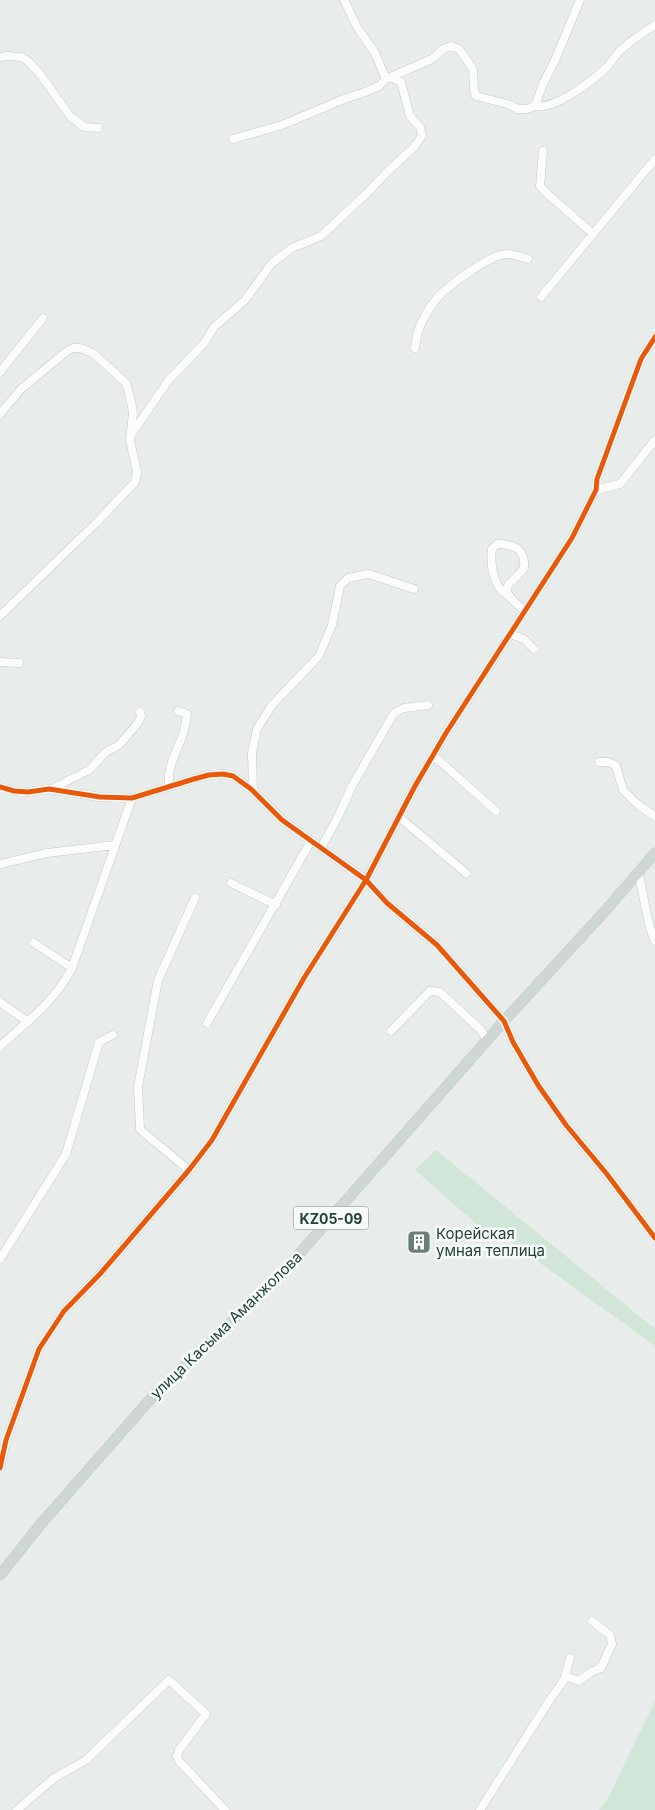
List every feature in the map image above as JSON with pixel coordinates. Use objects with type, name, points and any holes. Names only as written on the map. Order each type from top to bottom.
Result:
[{"type":"main road","name":"улица Касыма Аманжолова","points":[[0,1575],[40,1525],[154,1395],[278,1278],[487,1040],[606,910],[655,853]]},
{"type":"street","points":[[131,435],[168,381],[199,349],[214,327],[245,300],[272,263],[292,248],[321,236],[414,147],[422,136],[420,127],[410,116],[401,82],[389,78],[376,53],[357,27],[344,0]]},
{"type":"street","points":[[536,106],[542,84],[556,58],[580,0]]},
{"type":"street","points":[[233,139],[282,125],[365,92],[389,78],[432,59],[442,49],[451,46],[459,49],[473,69],[476,96],[507,104],[518,109],[539,107],[576,92],[606,68],[621,49],[655,25]]},
{"type":"street","points":[[0,58],[8,56],[22,57],[28,61],[40,74],[70,116],[84,127],[98,128]]},
{"type":"street","points":[[543,151],[540,186],[586,229],[594,233]]},
{"type":"street","points":[[540,297],[655,159]]},
{"type":"street","points":[[415,348],[420,326],[435,300],[476,267],[494,256],[507,254],[528,259]]},
{"type":"street","points":[[0,372],[43,318]]},
{"type":"street","points":[[0,1468],[6,1440],[39,1348],[64,1311],[100,1274],[190,1170],[212,1140],[304,978],[366,880],[415,786],[451,725],[572,538],[596,490],[597,479],[640,359],[655,337]]},
{"type":"street","points":[[0,414],[21,389],[73,348],[80,348],[93,353],[126,383],[133,412],[130,440],[137,472],[135,482],[96,523],[0,616]]},
{"type":"street","points":[[596,490],[620,484],[655,440]]},
{"type":"street","points":[[509,596],[508,585],[524,568],[525,556],[519,549],[505,544],[497,544],[492,549],[493,574],[504,594],[509,596],[525,611]]},
{"type":"street","points":[[253,790],[252,753],[258,729],[272,705],[319,656],[332,624],[340,586],[348,578],[370,574],[414,589]]},
{"type":"street","points":[[510,634],[528,642],[534,649]]},
{"type":"street","points":[[0,662],[19,663]]},
{"type":"street","points":[[321,848],[352,786],[394,713],[404,708],[428,705]]},
{"type":"street","points":[[169,786],[168,778],[171,764],[184,732],[187,714],[178,711]]},
{"type":"street","points":[[0,787],[28,792],[49,789],[76,778],[97,764],[106,752],[119,745],[138,723],[141,716],[140,712]]},
{"type":"street","points":[[434,756],[496,811]]},
{"type":"street","points":[[599,762],[608,762],[616,766],[623,790],[636,803],[655,817]]},
{"type":"street","points":[[49,789],[100,797],[132,798],[209,775],[223,774],[234,776],[253,790],[282,820],[366,880],[387,904],[437,945],[504,1021],[513,1042],[538,1085],[566,1125],[606,1173],[654,1237]]},
{"type":"street","points":[[0,1046],[28,1022],[60,990],[72,968],[132,798]]},
{"type":"street","points":[[399,817],[466,873]]},
{"type":"street","points":[[207,1023],[311,841]]},
{"type":"street","points":[[0,864],[46,853],[115,845]]},
{"type":"street","points":[[638,873],[650,931],[655,941]]},
{"type":"street","points":[[231,883],[276,905]]},
{"type":"street","points":[[190,1170],[140,1129],[138,1087],[158,980],[195,898]]},
{"type":"street","points":[[34,943],[72,968]]},
{"type":"street","points":[[391,1031],[430,991],[440,992],[481,1030],[487,1040]]},
{"type":"street","points":[[0,1002],[28,1022]]},
{"type":"street","points":[[0,1259],[4,1245],[66,1154],[99,1042],[113,1035]]},
{"type":"street","points":[[565,1676],[580,1681],[590,1672],[601,1668],[612,1644],[610,1635],[592,1621]]},
{"type":"street","points":[[480,1810],[564,1680],[570,1658]]},
{"type":"street","points":[[17,1810],[54,1778],[86,1760],[170,1680],[206,1714],[178,1750],[177,1756],[179,1761],[225,1810]]},
{"type":"green space","points":[[436,1150],[655,1329],[655,1346],[507,1239],[490,1236],[415,1170]]},
{"type":"green space","points":[[655,1701],[655,1810],[599,1810],[608,1798]]},
{"type":"cycle path","points":[[0,1468],[6,1440],[39,1349],[64,1311],[100,1274],[189,1170],[212,1140],[304,978],[366,880],[415,786],[446,733],[572,538],[596,490],[597,479],[641,359],[655,337]]},
{"type":"cycle path","points":[[0,787],[14,791],[28,792],[49,789],[100,797],[132,798],[209,775],[223,774],[233,776],[251,789],[282,820],[366,880],[387,903],[437,945],[504,1021],[513,1042],[538,1085],[566,1125],[606,1173],[655,1238]]},
{"type":"place","name":"Корейская умная теплица","points":[[419,1242]]}]
